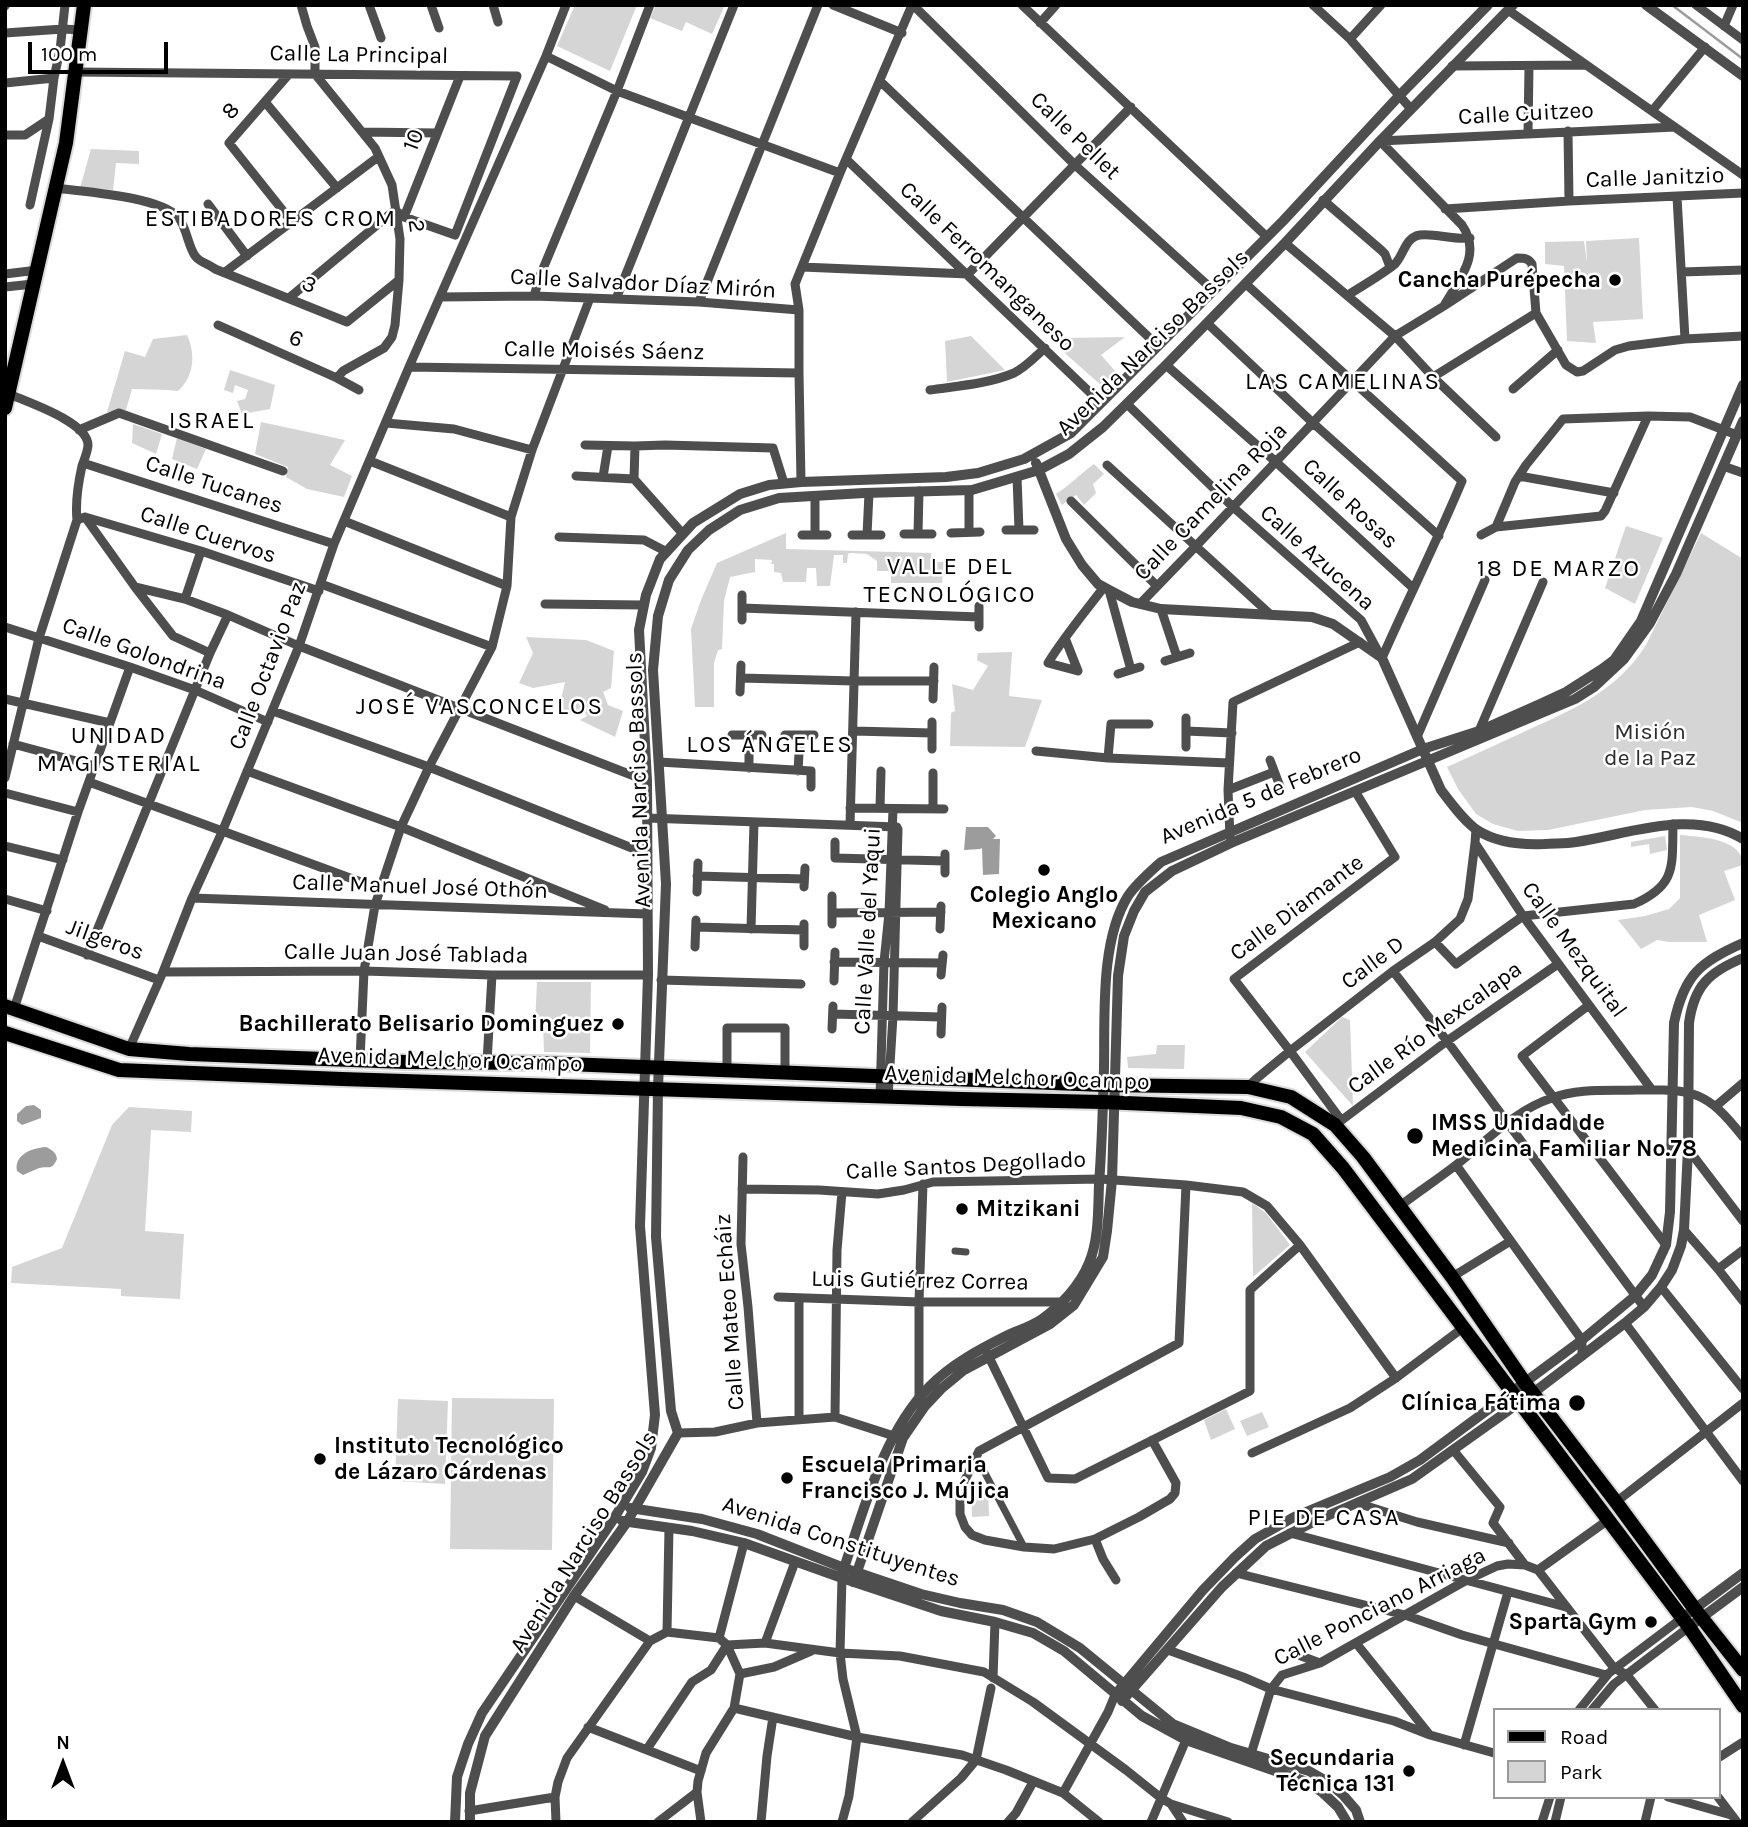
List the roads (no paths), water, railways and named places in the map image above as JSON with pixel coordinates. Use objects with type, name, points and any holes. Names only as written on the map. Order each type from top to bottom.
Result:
[{"type":"main road","points":[[7,401],[64,152],[84,5]]},
{"type":"main road","name":"Avenida Melchor Ocampo","points":[[10,1007],[129,1049],[189,1054],[727,1070],[1109,1085],[1248,1087],[1291,1097],[1338,1123],[1452,1277],[1529,1388],[1698,1613],[1740,1660]]},
{"type":"main road","name":"Avenida Melchor Ocampo","points":[[5,1032],[119,1070],[884,1097],[1108,1102],[1241,1108],[1281,1117],[1313,1134],[1343,1168],[1686,1623],[1743,1706]]},
{"type":"main road","points":[[405,1081],[406,1062]]},
{"type":"street","points":[[30,205],[44,148],[54,78],[61,50],[65,5]]},
{"type":"street","points":[[301,5],[315,47],[315,74]]},
{"type":"street","points":[[369,5],[381,38]]},
{"type":"street","points":[[431,5],[439,28]]},
{"type":"street","points":[[493,5],[498,22]]},
{"type":"street","name":"Calle Octavio Paz","points":[[129,1049],[299,646],[334,544],[566,5]]},
{"type":"street","points":[[534,296],[650,5]]},
{"type":"street","points":[[616,299],[733,5]]},
{"type":"street","points":[[699,302],[818,5]]},
{"type":"street","points":[[832,5],[902,33]]},
{"type":"street","points":[[799,310],[795,284],[913,5]]},
{"type":"street","name":"Calle Pellet","points":[[913,5],[1075,165],[1213,290]]},
{"type":"street","points":[[1022,5],[1267,237]]},
{"type":"street","points":[[1040,23],[1056,5]]},
{"type":"street","points":[[1313,5],[1350,39],[1411,110]]},
{"type":"street","points":[[1350,39],[1381,5]]},
{"type":"street","name":"Avenida Narciso Bassols","points":[[469,1816],[472,1782],[485,1736],[574,1596],[627,1522],[678,1433],[671,1411],[656,1237],[648,975],[647,781],[639,630],[646,595],[660,559],[693,523],[740,494],[769,485],[946,477],[978,473],[1024,459],[1071,433],[1267,237],[1488,5]]},
{"type":"street","points":[[1646,5],[1743,76]]},
{"type":"street","points":[[1696,5],[1743,40]]},
{"type":"street","points":[[1724,26],[1733,5]]},
{"type":"street","points":[[1510,8],[1743,175]]},
{"type":"street","name":"Avenida Narciso Bassols","points":[[652,1068],[661,980],[666,884],[653,670],[658,616],[669,580],[688,550],[709,530],[740,510],[779,498],[969,490],[1039,470],[1069,454],[1103,427],[1166,365],[1510,8]]},
{"type":"street","points":[[5,33],[81,30]]},
{"type":"street","points":[[1652,111],[1705,47]]},
{"type":"street","points":[[546,55],[617,91],[840,173]]},
{"type":"street","points":[[1452,66],[1586,65]]},
{"type":"street","points":[[1528,133],[1529,66]]},
{"type":"street","name":"Calle La Principal","points":[[75,72],[517,76],[455,235],[404,217]]},
{"type":"street","name":"8","points":[[289,74],[229,143],[292,222]]},
{"type":"street","name":"2","points":[[315,74],[374,148],[392,185],[400,239],[399,280],[392,337],[384,348],[343,371],[337,378]]},
{"type":"street","name":"10","points":[[404,217],[460,76]]},
{"type":"street","points":[[5,83],[54,78]]},
{"type":"street","points":[[881,82],[1158,346]]},
{"type":"street","points":[[265,102],[337,188]]},
{"type":"street","points":[[802,267],[968,274],[1131,107]]},
{"type":"street","points":[[5,135],[25,135],[49,119]]},
{"type":"street","name":"Calle Cuitzeo","points":[[1380,141],[1675,127]]},
{"type":"street","name":"Calle Janitzio","points":[[1568,131],[1569,201]]},
{"type":"street","points":[[362,132],[437,133]]},
{"type":"street","points":[[1380,141],[1462,225],[1470,238],[1471,255],[1468,263],[1444,306]]},
{"type":"street","points":[[44,148],[64,152]]},
{"type":"street","points":[[225,272],[378,157]]},
{"type":"street","name":"Calle Ferromanganeso","points":[[846,159],[1101,403]]},
{"type":"street","name":"3","points":[[56,188],[132,198],[162,206],[180,220],[196,257],[225,272],[347,322],[399,280]]},
{"type":"street","name":"Calle Janitzio","points":[[1445,209],[1743,193]]},
{"type":"street","points":[[1677,197],[1685,340]]},
{"type":"street","points":[[1323,200],[1381,250],[1390,267]]},
{"type":"street","points":[[208,204],[247,256]]},
{"type":"street","points":[[289,298],[395,210],[404,217]]},
{"type":"street","points":[[1348,295],[1396,263],[1412,238],[1419,235],[1470,238]]},
{"type":"street","points":[[1285,243],[1395,336],[1433,377],[1496,437]]},
{"type":"street","name":"Calle Camelina Roja","points":[[1140,604],[1395,336],[1517,258],[1530,260],[1532,264],[1536,313]]},
{"type":"street","points":[[1682,272],[1743,270]]},
{"type":"street","points":[[5,275],[36,277]]},
{"type":"street","points":[[5,287],[36,277]]},
{"type":"street","points":[[1245,284],[1462,481],[1440,536],[1413,588],[1382,659]]},
{"type":"street","name":"Calle Salvador Díaz Mirón","points":[[440,297],[590,298],[699,302],[799,310],[801,482]]},
{"type":"street","points":[[360,1060],[364,971],[375,905],[401,827],[492,647],[508,586],[511,517],[532,450],[590,298]]},
{"type":"street","points":[[1433,377],[1536,313],[1566,365],[1577,372],[1583,371],[1615,349],[1743,336]]},
{"type":"street","points":[[1206,323],[1312,423],[1440,536]]},
{"type":"street","name":"6","points":[[218,325],[359,390]]},
{"type":"street","points":[[930,390],[991,380],[1014,373],[1045,348]]},
{"type":"street","points":[[1513,389],[1558,350]]},
{"type":"street","name":"Calle Rosas","points":[[1166,365],[1413,588]]},
{"type":"street","name":"Calle Moisés Sáenz","points":[[409,367],[799,373]]},
{"type":"street","name":"Avenida 5 de Febrero","points":[[849,1575],[902,1438],[925,1406],[941,1389],[986,1352],[1040,1320],[1061,1302],[1088,1264],[1096,1229],[1118,976],[1124,936],[1145,892],[1172,871],[1231,838],[1566,692],[1614,660],[1641,621],[1743,385]]},
{"type":"street","points":[[7,401],[57,415],[70,421],[85,435],[88,445],[76,507],[81,518],[173,636],[210,653]]},
{"type":"street","name":"Calle Azucena","points":[[1127,404],[1233,507],[1361,620],[1382,659]]},
{"type":"street","points":[[79,430],[119,413],[283,471]]},
{"type":"street","points":[[1481,535],[1496,527],[1601,516],[1648,416]]},
{"type":"street","points":[[1496,527],[1519,476],[1563,419],[1690,417],[1737,435]]},
{"type":"street","name":"Avenida 5 de Febrero","points":[[1231,838],[1355,791],[1425,755],[1575,699],[1594,687],[1624,659],[1650,623],[1676,574],[1743,421]]},
{"type":"street","points":[[386,423],[454,429],[532,450]]},
{"type":"street","points":[[585,445],[773,448],[784,483]]},
{"type":"street","points":[[603,478],[608,446]]},
{"type":"street","points":[[635,446],[634,479],[683,534]]},
{"type":"street","points":[[1033,454],[1066,539],[1082,565],[1098,584],[1106,589],[1132,602],[1161,609],[1311,617],[1332,624],[1382,659],[1441,790],[1476,829],[1515,844],[1573,843],[1673,824],[1721,829],[1743,839]]},
{"type":"street","points":[[370,461],[511,517]]},
{"type":"street","name":"Calle Tucanes","points":[[83,463],[334,544]]},
{"type":"street","points":[[1107,465],[1271,615]]},
{"type":"street","points":[[1723,466],[1743,473]]},
{"type":"street","points":[[576,476],[634,479]]},
{"type":"street","points":[[1519,476],[1614,493]]},
{"type":"street","points":[[1017,477],[1019,530]]},
{"type":"street","points":[[968,532],[969,490]]},
{"type":"street","points":[[918,534],[919,491]]},
{"type":"street","points":[[867,534],[869,493]]},
{"type":"street","points":[[815,496],[815,535]]},
{"type":"street","points":[[1072,501],[1157,586]]},
{"type":"street","points":[[5,778],[39,638],[81,518]]},
{"type":"street","name":"Calle Cuervos","points":[[81,518],[320,587],[492,647]]},
{"type":"street","points":[[345,521],[508,586]]},
{"type":"street","points":[[1006,530],[1034,530]]},
{"type":"street","points":[[951,533],[980,532]]},
{"type":"street","points":[[852,534],[881,535]]},
{"type":"street","points":[[904,534],[932,534]]},
{"type":"street","points":[[802,535],[827,535]]},
{"type":"street","points":[[559,537],[644,540],[667,552]]},
{"type":"street","points":[[185,599],[201,551]]},
{"type":"street","points":[[1662,569],[1676,574]]},
{"type":"street","points":[[1418,737],[1485,580]]},
{"type":"street","points":[[1479,730],[1543,582]]},
{"type":"street","points":[[135,587],[185,599],[228,615],[299,646],[647,781]]},
{"type":"street","points":[[1065,638],[1106,589]]},
{"type":"street","points":[[1106,589],[1136,669],[1118,674]]},
{"type":"street","points":[[742,595],[742,620]]},
{"type":"street","points":[[545,604],[644,605]]},
{"type":"street","points":[[742,608],[856,612],[979,622],[979,606]]},
{"type":"street","points":[[1161,609],[1177,657]]},
{"type":"street","points":[[850,825],[856,612]]},
{"type":"street","points":[[86,955],[228,615]]},
{"type":"street","name":"Calle Golondrina","points":[[5,627],[130,667],[268,722]]},
{"type":"street","points":[[1231,838],[1228,790],[1233,702],[1360,642]]},
{"type":"street","points":[[1165,661],[1190,653]]},
{"type":"street","points":[[740,692],[741,665]]},
{"type":"street","points":[[10,1007],[47,911],[78,812],[130,667]]},
{"type":"street","points":[[933,699],[934,667]]},
{"type":"street","points":[[741,678],[934,681]]},
{"type":"street","points":[[5,699],[110,723]]},
{"type":"street","points":[[273,710],[429,767],[647,854]]},
{"type":"street","points":[[1186,718],[1186,747]]},
{"type":"street","points":[[643,720],[656,719]]},
{"type":"street","points":[[1108,758],[1111,724],[1149,724]]},
{"type":"street","points":[[853,731],[932,728],[932,749]]},
{"type":"street","points":[[1186,731],[1231,733]]},
{"type":"street","points":[[732,734],[762,735]]},
{"type":"street","points":[[749,768],[750,735]]},
{"type":"street","points":[[785,735],[814,735]]},
{"type":"street","points":[[798,771],[800,735]]},
{"type":"street","points":[[13,744],[95,766]]},
{"type":"street","points":[[1036,751],[1108,758],[1229,763]]},
{"type":"street","points":[[1269,761],[1281,789]]},
{"type":"street","points":[[659,762],[811,771],[811,787]]},
{"type":"street","points":[[247,771],[401,827],[611,912]]},
{"type":"street","points":[[880,808],[881,771]]},
{"type":"street","points":[[1228,790],[1274,772]]},
{"type":"street","points":[[850,808],[938,809],[933,773]]},
{"type":"street","points":[[89,782],[380,889]]},
{"type":"street","name":"Calle Diamante","points":[[1338,1123],[1290,1051],[1234,979],[1395,857],[1355,791]]},
{"type":"street","points":[[5,793],[78,812]]},
{"type":"street","name":"Calle Valle del Yaqui","points":[[884,1097],[896,809]]},
{"type":"street","points":[[647,818],[895,827]]},
{"type":"street","points":[[751,929],[754,822]]},
{"type":"street","points":[[1435,942],[1456,964],[1523,916],[1634,904],[1650,897],[1661,888],[1673,864],[1673,824]]},
{"type":"street","points":[[1475,844],[1476,829]]},
{"type":"street","points":[[835,842],[835,858],[893,861],[945,858],[945,873]]},
{"type":"street","name":"Calle D","points":[[1248,1087],[1393,971],[1435,942],[1460,919],[1468,899],[1475,844]]},
{"type":"street","name":"Calle Mezquital","points":[[1475,844],[1523,916],[1652,1090]]},
{"type":"street","points":[[5,846],[63,860]]},
{"type":"street","points":[[697,892],[698,863]]},
{"type":"street","points":[[697,876],[752,877],[804,883],[805,868]]},
{"type":"street","points":[[832,896],[832,924]]},
{"type":"street","name":"Calle Manuel José Othón","points":[[192,898],[647,914]]},
{"type":"street","points":[[5,899],[47,911]]},
{"type":"street","points":[[832,913],[892,913],[941,909],[940,929]]},
{"type":"street","points":[[695,947],[696,923],[751,929],[804,927],[804,946]]},
{"type":"street","name":"Jilgeros","points":[[38,936],[86,955],[161,976]]},
{"type":"street","points":[[1063,1793],[1108,1712],[1203,1590],[1255,1539],[1294,1517],[1419,1461],[1517,1397],[1635,1296],[1652,1275],[1666,1245],[1670,1212],[1674,1023],[1677,1007],[1684,988],[1696,971],[1714,956],[1743,943]]},
{"type":"street","points":[[834,981],[834,957],[889,963],[942,959],[941,975]]},
{"type":"street","points":[[1529,1388],[1582,1356],[1625,1323],[1644,1307],[1672,1270],[1684,1230],[1691,1007],[1700,987],[1713,974],[1743,958]]},
{"type":"street","name":"Calle Río Mexcalapa","points":[[1338,1123],[1447,1041],[1558,964]]},
{"type":"street","name":"Calle Juan José Tablada","points":[[161,976],[364,971],[492,975],[648,975]]},
{"type":"street","points":[[1393,971],[1644,1307]]},
{"type":"street","points":[[487,1062],[492,975]]},
{"type":"street","points":[[661,980],[801,984]]},
{"type":"street","points":[[1590,1006],[1522,1056],[1666,1245]]},
{"type":"street","points":[[832,1029],[833,1010],[888,1016],[942,1012],[941,1034]]},
{"type":"street","points":[[727,1070],[727,1028],[785,1028],[785,1072]]},
{"type":"street","points":[[1716,1106],[1743,1083]]},
{"type":"street","name":"Avenida Narciso Bassols","points":[[455,1822],[457,1777],[482,1713],[612,1520],[642,1472],[651,1448],[655,1415],[640,1226],[652,1088]]},
{"type":"street","points":[[1400,1206],[1507,1123],[1553,1097],[1582,1091],[1687,1091],[1716,1106],[1743,1137]]},
{"type":"street","name":"Avenida 5 de Febrero","points":[[842,1822],[849,1796],[857,1737],[843,1679],[840,1653],[842,1601],[871,1492],[898,1427],[929,1386],[961,1361],[1050,1324],[1074,1305],[1103,1257],[1112,1180],[1108,1102]]},
{"type":"street","points":[[1688,1149],[1743,1221]]},
{"type":"street","name":"Calle Mateo Echáiz","points":[[743,1157],[741,1244],[757,1423]]},
{"type":"street","points":[[1456,1165],[1582,1340],[1582,1356]]},
{"type":"street","name":"Calle Santos Degollado","points":[[742,1189],[878,1194],[904,1191],[933,1182],[1100,1179],[1243,1192],[1267,1206],[1300,1245],[1396,1378]]},
{"type":"street","points":[[919,1398],[923,1184]]},
{"type":"street","points":[[1152,1440],[1177,1483],[1175,1493],[1170,1499],[1095,1539],[1054,1549],[1024,1547],[985,1540],[972,1535],[965,1527],[960,1514],[962,1486],[979,1451],[1179,1343],[1186,1185]]},
{"type":"street","points":[[835,1417],[837,1250],[842,1192]]},
{"type":"street","points":[[1684,1230],[1743,1301]]},
{"type":"street","points":[[1452,1277],[1509,1242]]},
{"type":"street","points":[[986,1352],[1048,1478],[1074,1479],[1250,1391],[1250,1290],[1300,1245]]},
{"type":"street","points":[[1718,1269],[1743,1250]]},
{"type":"street","points":[[955,1251],[967,1252]]},
{"type":"street","points":[[1661,1287],[1743,1389]]},
{"type":"street","name":"Luis Gutiérrez Correa","points":[[778,1297],[919,1302],[1061,1302]]},
{"type":"street","points":[[799,1298],[799,1419]]},
{"type":"street","points":[[1625,1323],[1743,1481]]},
{"type":"street","points":[[1252,1453],[1350,1408],[1396,1378],[1464,1327]]},
{"type":"street","points":[[653,1387],[669,1386]]},
{"type":"street","points":[[1128,1686],[1168,1650],[1222,1587],[1266,1546],[1412,1479],[1454,1451],[1517,1397]]},
{"type":"street","points":[[1616,1502],[1743,1403]]},
{"type":"street","points":[[678,1433],[715,1432],[757,1423],[835,1417],[894,1436]]},
{"type":"street","points":[[1454,1451],[1500,1507],[1493,1523],[1525,1565]]},
{"type":"street","points":[[976,1455],[1024,1547]]},
{"type":"street","points":[[1357,1503],[1418,1522],[1509,1543]]},
{"type":"street","name":"Avenida Constituyentes","points":[[621,1505],[702,1519],[757,1534],[849,1575],[941,1611],[1033,1633],[1064,1651],[1142,1716],[1185,1740],[1309,1770],[1343,1795],[1356,1810],[1360,1822]]},
{"type":"street","name":"Avenida Constituyentes","points":[[612,1520],[692,1531],[744,1543],[795,1562],[960,1604],[1003,1610],[1037,1622],[1095,1660],[1173,1724],[1222,1749],[1304,1781],[1322,1792],[1338,1807],[1347,1822]]},
{"type":"street","points":[[1608,1520],[1538,1570],[1614,1668],[1627,1675],[1653,1708]]},
{"type":"street","points":[[667,1632],[669,1528]]},
{"type":"street","points":[[1290,1533],[1566,1607]]},
{"type":"street","points":[[1095,1539],[1116,1580]]},
{"type":"street","points":[[719,1638],[744,1543]]},
{"type":"street","points":[[765,1643],[795,1562]]},
{"type":"street","name":"Calle Ponciano Arriaga","points":[[1271,1689],[1282,1675],[1320,1663],[1465,1581],[1497,1566],[1525,1565],[1538,1570]]},
{"type":"street","points":[[1236,1573],[1405,1615],[1462,1635],[1606,1675]]},
{"type":"street","points":[[1594,1708],[1614,1684],[1743,1573]]},
{"type":"street","points":[[1698,1613],[1743,1587]]},
{"type":"street","points":[[1464,1745],[1508,1592]]},
{"type":"street","points":[[574,1596],[650,1641]]},
{"type":"street","points":[[993,1678],[995,1622]]},
{"type":"street","points":[[1581,1708],[1614,1668],[1686,1623]]},
{"type":"street","points":[[556,1822],[555,1797],[567,1758],[650,1641],[667,1632],[719,1638],[727,1645],[740,1674],[734,1708],[706,1753],[701,1770],[697,1793],[701,1822]]},
{"type":"street","points":[[727,1645],[765,1643],[840,1653],[900,1656],[985,1672],[1033,1702],[1161,1798],[1171,1804],[1228,1822]]},
{"type":"street","points":[[1356,1643],[1430,1735]]},
{"type":"street","points":[[647,1749],[692,1682],[711,1670],[727,1645]]},
{"type":"street","points":[[740,1674],[774,1667],[813,1650]]},
{"type":"street","points":[[1168,1650],[1271,1689],[1394,1721],[1430,1735],[1492,1752]]},
{"type":"street","points":[[1301,1657],[1320,1663]]},
{"type":"street","points":[[1086,1669],[1095,1660]]},
{"type":"street","points":[[912,1822],[961,1778],[976,1760],[990,1688]]},
{"type":"street","points":[[1251,1754],[1271,1689]]},
{"type":"street","points":[[734,1708],[857,1737],[962,1755],[1063,1793],[1099,1822]]},
{"type":"street","points":[[761,1822],[767,1756],[774,1717]]},
{"type":"street","points":[[588,1727],[701,1770]]},
{"type":"street","points":[[1151,1822],[1185,1740]]},
{"type":"street","points":[[1720,1757],[1743,1742]]},
{"type":"street","points":[[457,1777],[472,1782]]},
{"type":"street","points":[[1009,1822],[1033,1782]]},
{"type":"street","points":[[658,1822],[697,1793]]},
{"type":"street","points":[[469,1816],[555,1797]]},
{"type":"street","points":[[1542,1822],[1549,1799]]},
{"type":"street","points":[[1555,1822],[1561,1799]]},
{"type":"street","points":[[1645,1822],[1651,1799]]},
{"type":"street","points":[[1674,1799],[1734,1818]]},
{"type":"street","points":[[1720,1799],[1734,1818]]},
{"type":"street","points":[[1171,1804],[1183,1822]]},
{"type":"waterway","points":[[1672,5],[1743,59]]},
{"type":"place","name":"Cancha Purépecha","points":[[1615,280]]},
{"type":"place","name":"Colegio Anglo Mexicano","points":[[1044,870]]},
{"type":"place","name":"Bachillerato Belisario Dominguez","points":[[618,1024]]},
{"type":"place","name":"IMSS Unidad de Medicina Familiar No.78","points":[[1415,1136]]},
{"type":"place","name":"Mitzikani","points":[[962,1209]]},
{"type":"place","name":"Clínica Fátima","points":[[1577,1403]]},
{"type":"place","name":"Instituto Tecnológico de Lázaro Cárdenas","points":[[320,1459]]},
{"type":"place","name":"Escuela Primaria Francisco J. Mújica","points":[[787,1478]]},
{"type":"place","name":"Sparta Gym","points":[[1651,1622]]},
{"type":"place","name":"Secundaria Técnica 131","points":[[1409,1771]]},
{"type":"district","name":"ESTIBADORES CROM","points":[[271,219]]},
{"type":"district","name":"LAS CAMELINAS","points":[[1343,382]]},
{"type":"district","name":"ISRAEL","points":[[212,421]]},
{"type":"district","name":"18 DE MARZO","points":[[1559,569]]},
{"type":"district","name":"VALLE DEL TECNOLÓGICO","points":[[950,581]]},
{"type":"district","name":"JOSÉ VASCONCELOS","points":[[480,707]]},
{"type":"district","name":"LOS ÁNGELES","points":[[770,745]]},
{"type":"district","name":"UNIDAD MAGISTERIAL","points":[[119,750]]},
{"type":"district","name":"PIE DE CASA","points":[[1324,1518]]},
{"type":"park label","name":"Misión de la Paz","points":[[1650,745]]}]
